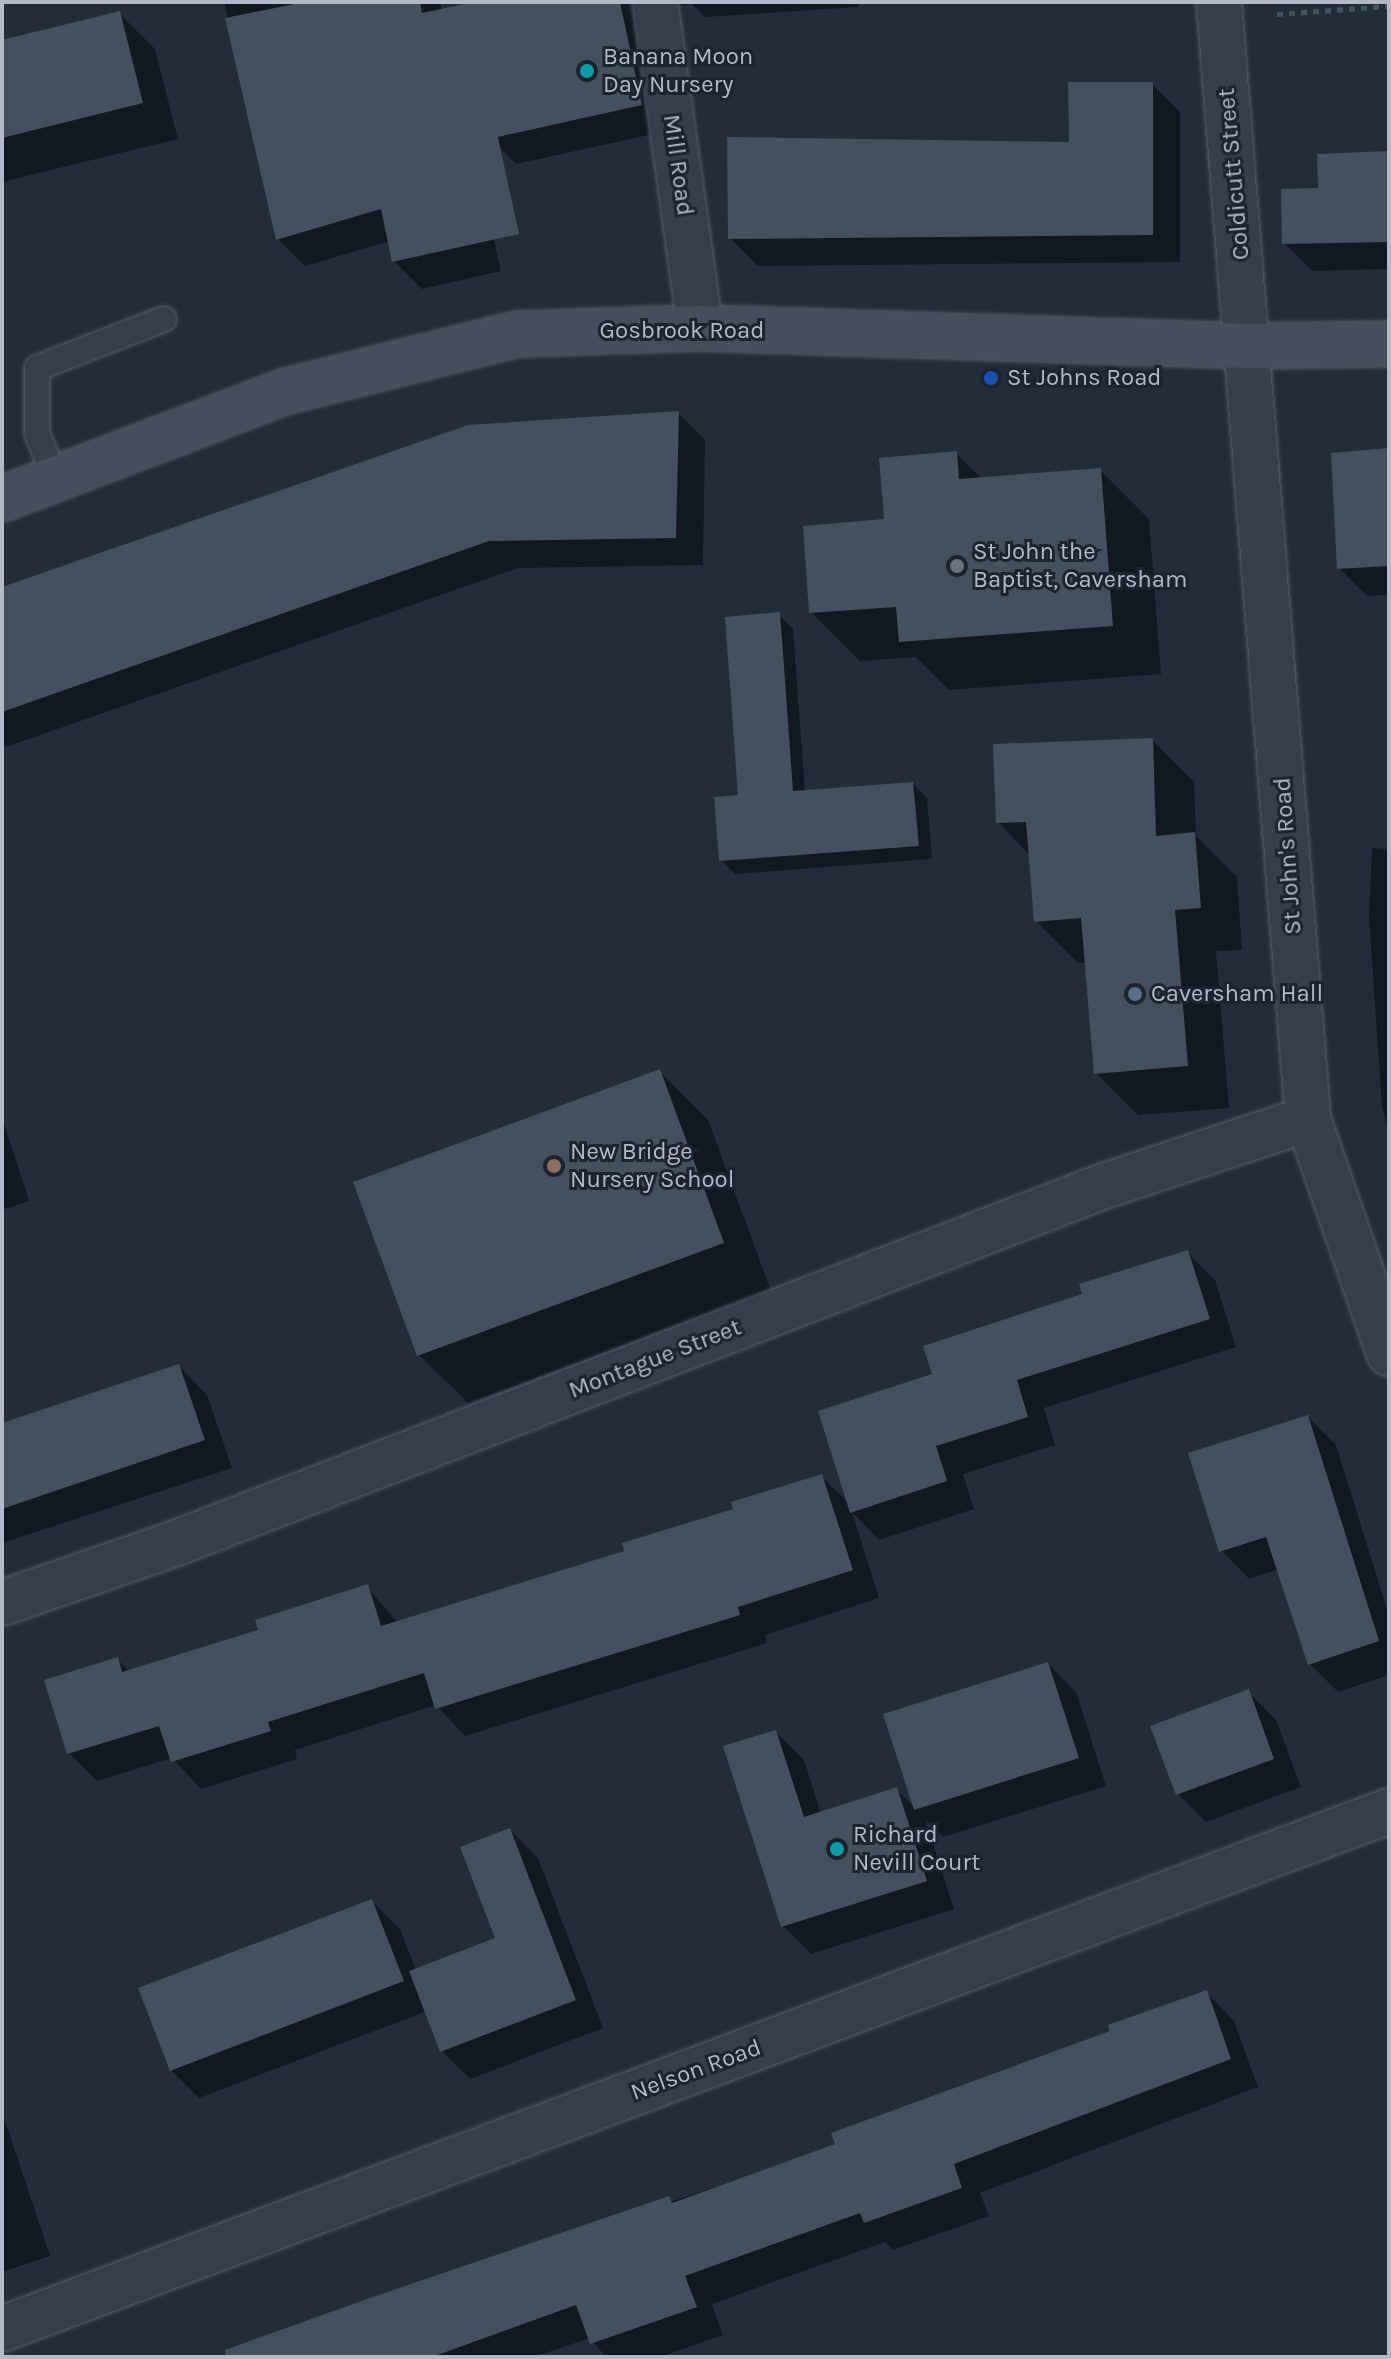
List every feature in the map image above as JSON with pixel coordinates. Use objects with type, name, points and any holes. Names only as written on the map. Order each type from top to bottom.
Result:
[{"type":"main road","name":"Gosbrook Road","points":[[2,499],[287,391],[518,334],[700,328],[1249,346],[1389,344]]},
{"type":"street","name":"Mill Road","points":[[655,2],[700,328]]},
{"type":"street","name":"Coldicutt Street","points":[[1220,10],[1249,346]]},
{"type":"street","name":"St John's Road","points":[[1249,346],[1308,1119],[1389,1353]]},
{"type":"street","name":"Montague Street","points":[[2,1603],[176,1543],[1104,1186],[1308,1119]]},
{"type":"street","name":"Nelson Road","points":[[2,2329],[1389,1811]]},
{"type":"lane","points":[[56,480],[37,433],[37,368],[164,319]]},
{"type":"path","points":[[1220,10],[1389,6]]},
{"type":"building","points":[[304,2],[420,2],[422,13],[473,2],[620,2],[642,105],[498,137],[519,234],[392,262],[381,209],[276,240],[225,18]]},
{"type":"building","points":[[120,11],[143,103],[2,138],[2,40]]},
{"type":"building","points":[[1068,82],[1153,82],[1153,235],[728,239],[727,137],[1069,142]]},
{"type":"building","points":[[1389,151],[1389,242],[1282,244],[1281,189],[1318,188],[1317,154]]},
{"type":"building","points":[[679,411],[676,538],[489,541],[2,712],[2,587],[468,425]]},
{"type":"building","points":[[1389,448],[1389,566],[1337,569],[1331,453]]},
{"type":"building","name":"St John the Baptist, Caversham","points":[[957,451],[959,479],[1101,468],[1113,626],[899,642],[896,607],[809,613],[803,526],[884,519],[879,458]]},
{"type":"building","points":[[780,612],[793,791],[913,782],[919,846],[719,861],[714,797],[738,795],[725,617]]},
{"type":"building","name":"Caversham Hall","points":[[1153,738],[1156,836],[1195,832],[1201,908],[1175,910],[1188,1066],[1094,1074],[1081,918],[1034,922],[1026,822],[996,823],[993,744]]},
{"type":"building","points":[[660,1069],[724,1243],[417,1356],[353,1182]]},
{"type":"building","points":[[1188,1250],[1210,1319],[1017,1380],[1028,1417],[936,1446],[947,1481],[850,1513],[818,1411],[932,1374],[923,1346],[1082,1294],[1079,1284]]},
{"type":"building","points":[[179,1364],[205,1440],[2,1509],[2,1423]]},
{"type":"building","points":[[1308,1415],[1379,1641],[1308,1665],[1266,1537],[1219,1552],[1188,1453]]},
{"type":"building","points":[[822,1474],[853,1570],[738,1607],[740,1615],[435,1709],[424,1673],[268,1722],[271,1731],[171,1762],[159,1726],[67,1754],[44,1680],[118,1657],[122,1672],[258,1630],[255,1620],[368,1584],[381,1626],[624,1551],[622,1543],[733,1509],[731,1502]]},
{"type":"building","points":[[1048,1662],[1079,1758],[914,1810],[883,1714]]},
{"type":"building","points":[[1249,1689],[1274,1759],[1176,1795],[1150,1726]]},
{"type":"building","name":"Richard Nevill Court","points":[[776,1730],[804,1817],[897,1787],[927,1881],[781,1927],[723,1746]]},
{"type":"building","points":[[510,1828],[576,2000],[440,2052],[409,1971],[495,1938],[460,1847]]},
{"type":"building","points":[[372,1899],[404,1981],[170,2071],[138,1988]]},
{"type":"building","points":[[1207,1990],[1231,2059],[954,2164],[962,2188],[864,2223],[860,2213],[685,2276],[697,2307],[590,2344],[576,2305],[432,2357],[226,2357],[225,2350],[367,2299],[669,2196],[672,2203],[835,2144],[831,2133],[1110,2031],[1108,2025]]},
{"type":"place","name":"Banana Moon Day Nursery","points":[[587,71]]},
{"type":"place","name":"St Johns Road","points":[[991,378]]},
{"type":"place","name":"St John the Baptist, Caversham","points":[[957,566]]},
{"type":"place","name":"Caversham Hall","points":[[1135,994]]},
{"type":"place","name":"New Bridge Nursery School","points":[[554,1166]]},
{"type":"place","name":"Richard Nevill Court","points":[[837,1849]]}]
